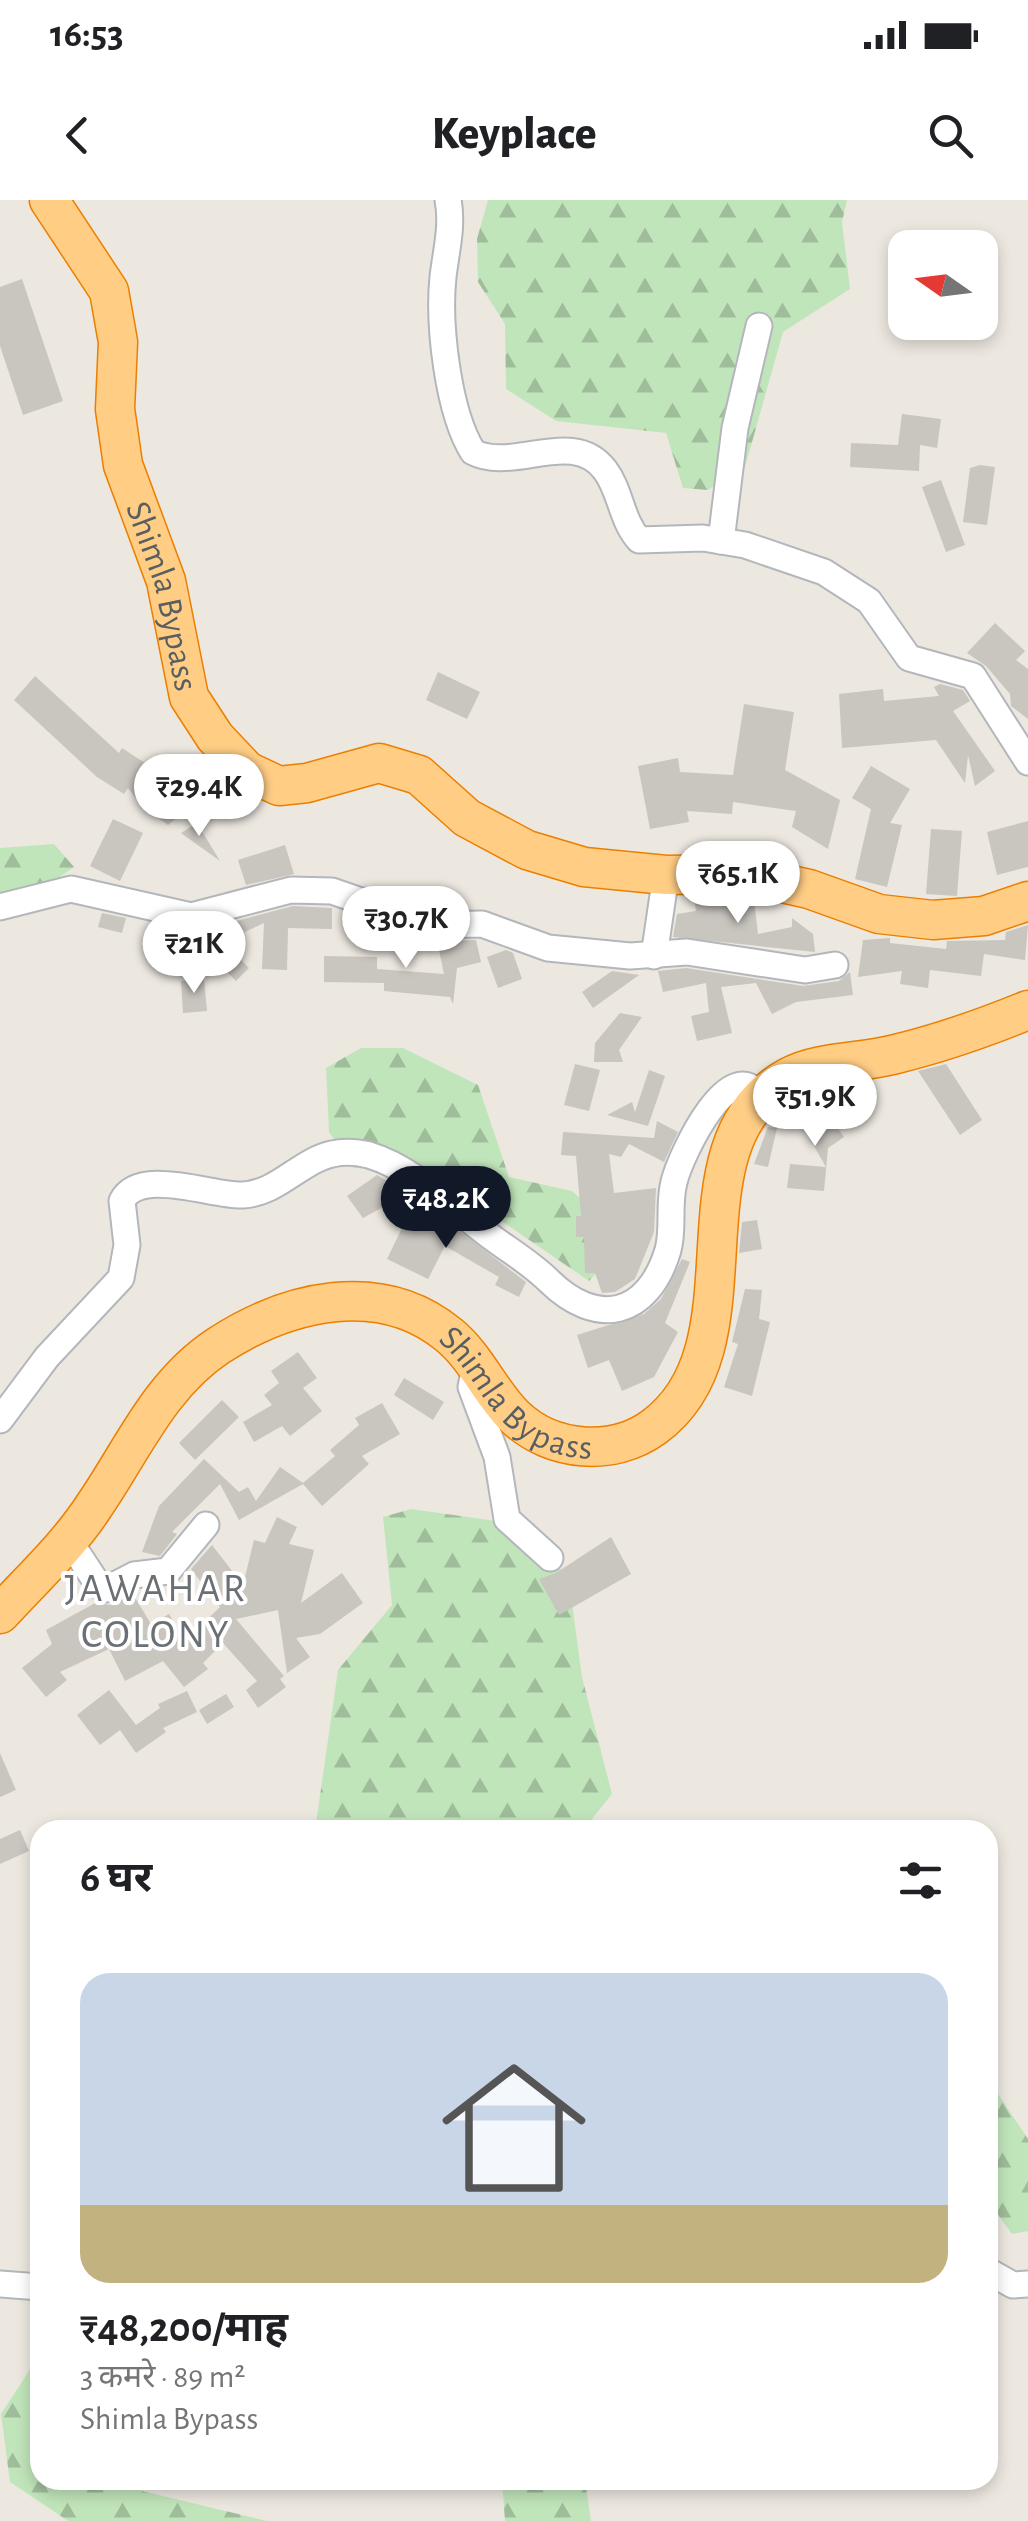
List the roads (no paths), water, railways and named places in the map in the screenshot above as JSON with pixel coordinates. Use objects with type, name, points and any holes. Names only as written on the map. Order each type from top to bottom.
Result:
[{"type":"highway","name":"Shimla Bypass","points":[[49,200],[109,291],[118,342],[115,409],[123,465],[166,582],[190,697],[214,737],[247,771],[279,786],[308,783],[380,762],[419,775],[468,818],[527,850],[584,867],[666,875],[742,874],[809,888],[879,914],[933,920],[984,916],[1028,901]]},
{"type":"highway","name":"Shimla Bypass","points":[[0,1614],[68,1540],[180,1377],[218,1346],[316,1304],[359,1298],[410,1312],[448,1334],[476,1363],[514,1415],[536,1434],[564,1444],[616,1446],[653,1428],[681,1401],[707,1342],[724,1170],[738,1125],[761,1098],[791,1076],[907,1051],[1028,1010]]},
{"type":"street","points":[[448,200],[450,237],[441,308],[444,345],[464,438],[473,452],[506,461],[552,450],[575,452],[605,469],[629,529],[639,540],[721,541],[787,557],[852,588],[869,601],[909,658],[973,676],[1028,762]]},
{"type":"street","points":[[721,541],[735,428],[759,326]]},
{"type":"street","points":[[654,956],[666,875]]},
{"type":"street","points":[[0,907],[71,889],[191,916],[292,890],[332,892],[430,925],[468,922],[548,948],[654,956],[686,952],[805,970],[835,966]]},
{"type":"street","points":[[0,1420],[47,1357],[121,1278],[127,1245],[122,1201],[132,1190],[173,1184],[242,1196],[265,1191],[328,1155],[351,1152],[373,1156],[423,1184],[532,1264],[565,1297],[603,1312],[622,1308],[639,1296],[656,1274],[667,1252],[674,1178],[688,1146],[722,1094],[734,1083],[744,1082],[754,1086],[761,1098]]},
{"type":"street","points":[[476,1363],[471,1387],[497,1456],[500,1502],[507,1519],[550,1558]]},
{"type":"street","points":[[68,1540],[99,1586],[107,1590],[134,1574],[168,1572],[206,1525]]},
{"type":"street","points":[[0,1582],[38,1573]]},
{"type":"street","points":[[998,2276],[1014,2284],[1028,2284]]},
{"type":"street","points":[[0,2284],[30,2286]]},
{"type":"district","name":"JAWAHAR COLONY","points":[[156,1610]]}]
